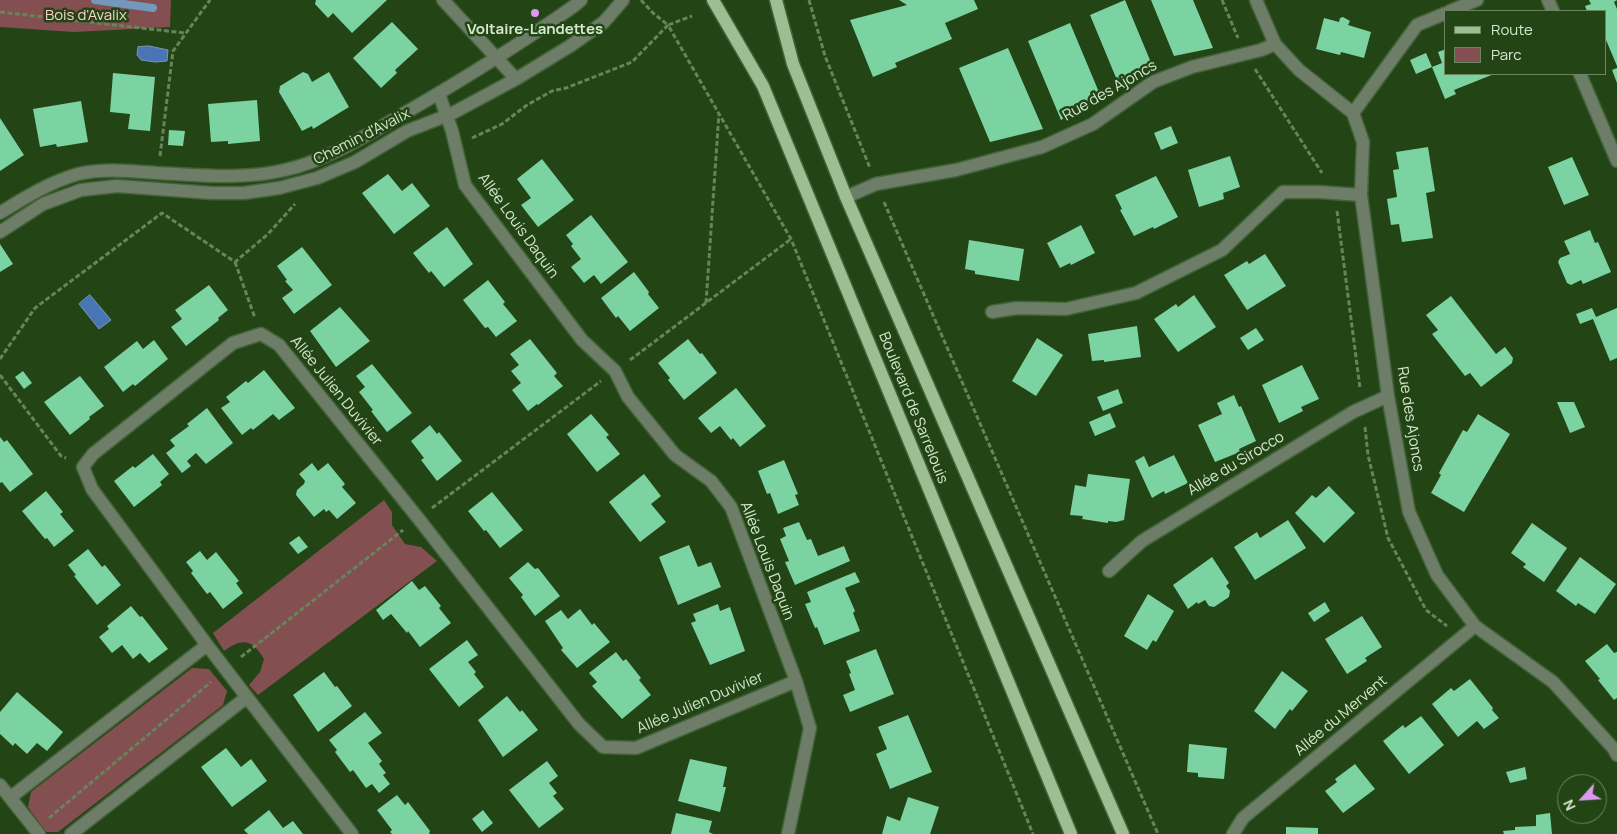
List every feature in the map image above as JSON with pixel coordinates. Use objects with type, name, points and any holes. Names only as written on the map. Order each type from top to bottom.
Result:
[{"type":"main road","name":"Boulevard de Sarrelouis","points":[[713,0],[763,86],[1071,834]]},
{"type":"main road","name":"Boulevard de Sarrelouis","points":[[776,0],[793,64],[846,197],[1124,834]]},
{"type":"street","points":[[443,0],[516,79]]},
{"type":"street","name":"Chemin d'Avalix","points":[[0,213],[57,181],[79,174],[116,170],[218,177],[252,176],[286,170],[314,162],[361,138],[498,59],[581,0]]},
{"type":"street","name":"Chemin d'Avalix","points":[[0,232],[42,204],[82,190],[117,186],[244,194],[279,188],[318,178],[355,162],[407,131],[447,116],[516,79],[570,46],[604,22],[623,0]]},
{"type":"street","points":[[1256,0],[1275,44],[1299,70],[1353,113],[1417,25],[1444,14]]},
{"type":"street","points":[[1452,10],[1477,0]]},
{"type":"street","name":"Rue des Ajoncs","points":[[846,197],[876,184],[956,170],[1042,147],[1093,124],[1153,82],[1192,67],[1260,50],[1275,44]]},
{"type":"street","points":[[1580,75],[1617,160]]},
{"type":"street","name":"Allée Louis Daquin","points":[[439,94],[447,116],[465,185],[582,340],[615,371],[628,397],[675,455],[711,481],[731,507],[796,680],[810,728],[788,834]]},
{"type":"street","name":"Rue des Ajoncs","points":[[1353,113],[1363,142],[1361,195],[1388,396],[1409,512],[1437,575],[1474,626],[1553,682],[1617,754]]},
{"type":"street","points":[[992,312],[1017,308],[1066,309],[1136,293],[1222,250],[1284,192],[1361,195]]},
{"type":"street","points":[[261,334],[233,343],[93,454],[83,467],[92,489],[207,645],[352,834]]},
{"type":"street","name":"Allée Julien Duvivier","points":[[261,334],[279,345],[418,518],[578,724],[602,747],[636,748],[796,680]]},
{"type":"street","name":"Allée du Sirocco","points":[[1109,571],[1142,541],[1344,417],[1388,396]]},
{"type":"street","name":"Allée du Mervent","points":[[1233,834],[1243,818],[1474,626]]},
{"type":"street","points":[[11,797],[207,645]]},
{"type":"street","points":[[71,834],[247,697]]},
{"type":"street","points":[[0,785],[39,834]]},
{"type":"path","points":[[158,173],[173,51],[210,0]]},
{"type":"path","points":[[641,0],[668,26],[791,239],[1033,834]]},
{"type":"path","points":[[809,0],[825,56],[876,184],[1158,834]]},
{"type":"path","points":[[1222,0],[1245,54],[1334,193],[1368,455],[1388,538],[1426,610],[1460,638]]},
{"type":"path","points":[[0,12],[186,33]]},
{"type":"path","points":[[455,144],[502,124],[527,105],[552,90],[566,88],[632,62],[668,26],[692,16]]},
{"type":"path","points":[[706,303],[718,113]]},
{"type":"path","points":[[235,262],[268,234],[318,178]]},
{"type":"path","points":[[0,359],[35,308],[162,213],[235,262],[261,334]]},
{"type":"path","points":[[0,375],[61,456],[83,467]]},
{"type":"green space","name":"Bois d'Avalix","points":[[0,0],[171,0],[170,27],[74,32],[0,27]]},
{"type":"green space","points":[[384,500],[392,512],[392,525],[405,544],[421,547],[437,561],[258,695],[249,685],[260,672],[264,659],[260,653],[251,644],[242,642],[224,651],[213,633]]},
{"type":"green space","points":[[192,668],[209,669],[227,691],[223,705],[58,832],[46,832],[28,807],[31,792]]},
{"type":"water","points":[[149,46],[168,50],[167,61],[141,60],[137,55],[138,47]]},
{"type":"water","points":[[90,295],[111,320],[99,329],[79,304]]},
{"type":"building","points":[[316,0],[387,0],[352,33],[333,13],[328,18],[315,4]]},
{"type":"building","points":[[899,0],[974,0],[978,9],[945,23],[952,39],[895,63],[897,67],[873,77],[850,20],[907,5]]},
{"type":"building","points":[[1125,0],[1152,65],[1119,85],[1090,15]]},
{"type":"building","points":[[1151,0],[1193,0],[1213,48],[1174,56]]},
{"type":"building","points":[[1589,0],[1617,0],[1614,2],[1617,9],[1617,66],[1607,42],[1607,10],[1587,10],[1585,6],[1591,4]]},
{"type":"building","points":[[1343,17],[1350,21],[1348,25],[1371,32],[1364,58],[1341,52],[1340,55],[1316,49],[1324,18],[1339,22],[1340,18]]},
{"type":"building","points":[[392,22],[418,49],[395,70],[397,73],[381,88],[353,58]]},
{"type":"building","points":[[1070,23],[1101,97],[1061,120],[1028,41]]},
{"type":"building","points":[[1008,48],[1043,129],[990,142],[959,68]]},
{"type":"building","points":[[1444,50],[1444,75],[1492,75],[1454,90],[1456,94],[1445,99],[1432,67],[1442,63],[1438,52]]},
{"type":"building","points":[[1426,53],[1432,67],[1416,74],[1410,60]]},
{"type":"building","points":[[1617,68],[1617,83],[1612,70]]},
{"type":"building","points":[[303,72],[308,74],[312,82],[329,72],[349,107],[313,129],[312,126],[302,131],[279,92],[280,86]]},
{"type":"building","points":[[113,73],[155,77],[150,131],[128,129],[130,114],[110,112]]},
{"type":"building","points":[[257,100],[260,141],[228,144],[228,141],[211,142],[208,104]]},
{"type":"building","points":[[81,101],[88,142],[57,147],[56,144],[40,147],[33,109]]},
{"type":"building","points":[[0,118],[24,155],[0,171]]},
{"type":"building","points":[[1171,126],[1178,143],[1161,150],[1154,133]]},
{"type":"building","points":[[169,130],[185,131],[183,146],[168,145]]},
{"type":"building","points":[[1428,147],[1435,191],[1426,193],[1433,238],[1402,242],[1399,224],[1391,225],[1387,199],[1397,197],[1393,170],[1399,169],[1396,152]]},
{"type":"building","points":[[1230,156],[1240,187],[1223,193],[1224,199],[1199,207],[1188,170]]},
{"type":"building","points":[[1572,157],[1589,195],[1564,205],[1548,167]]},
{"type":"building","points":[[542,159],[574,200],[538,227],[521,205],[531,198],[517,179]]},
{"type":"building","points":[[388,174],[402,191],[412,183],[430,206],[394,234],[362,193]]},
{"type":"building","points":[[1156,176],[1178,217],[1154,229],[1153,227],[1134,236],[1120,210],[1122,209],[1115,195]]},
{"type":"building","points":[[591,215],[628,262],[601,284],[594,275],[584,283],[571,267],[581,259],[571,246],[573,244],[566,235]]},
{"type":"building","points":[[1081,225],[1095,253],[1071,265],[1070,263],[1060,268],[1047,243]]},
{"type":"building","points":[[447,227],[473,264],[444,287],[431,271],[429,273],[413,253]]},
{"type":"building","points":[[1590,230],[1595,243],[1598,242],[1611,272],[1583,284],[1581,280],[1571,285],[1567,283],[1558,262],[1560,258],[1570,254],[1564,241]]},
{"type":"building","points":[[969,240],[1024,249],[1019,281],[975,274],[975,271],[965,269]]},
{"type":"building","points":[[0,244],[13,264],[0,272]]},
{"type":"building","points":[[302,247],[332,285],[294,314],[282,298],[293,290],[285,281],[287,280],[277,266]]},
{"type":"building","points":[[1265,254],[1286,286],[1247,310],[1224,275],[1247,261],[1249,264]]},
{"type":"building","points":[[634,272],[659,308],[630,331],[618,316],[616,318],[601,298]]},
{"type":"building","points":[[488,280],[505,302],[503,304],[517,321],[496,337],[488,327],[485,328],[463,300]]},
{"type":"building","points":[[209,285],[228,310],[218,318],[219,320],[186,346],[171,327],[182,319],[175,310]]},
{"type":"building","points":[[1194,295],[1216,327],[1178,352],[1154,319],[1176,304],[1178,307]]},
{"type":"building","points":[[1451,296],[1496,354],[1505,347],[1513,358],[1512,363],[1481,387],[1470,373],[1465,376],[1432,334],[1438,330],[1426,315]]},
{"type":"building","points":[[340,307],[370,341],[336,367],[310,331]]},
{"type":"building","points":[[1592,308],[1596,317],[1617,308],[1617,358],[1610,361],[1593,319],[1580,324],[1576,314]]},
{"type":"building","points":[[1137,326],[1141,357],[1104,362],[1104,360],[1092,361],[1088,334]]},
{"type":"building","points":[[1256,328],[1264,340],[1248,350],[1240,338]]},
{"type":"building","points":[[1037,338],[1063,355],[1036,396],[1012,381]]},
{"type":"building","points":[[530,339],[557,373],[554,376],[563,386],[528,411],[512,390],[521,383],[511,371],[519,365],[510,354]]},
{"type":"building","points":[[688,339],[700,354],[702,353],[717,373],[684,400],[668,380],[670,378],[658,363]]},
{"type":"building","points":[[154,340],[168,359],[135,386],[133,384],[123,392],[104,367],[137,341],[143,349]]},
{"type":"building","points":[[372,364],[412,413],[387,432],[359,392],[365,387],[356,376]]},
{"type":"building","points":[[1302,365],[1319,399],[1301,407],[1303,411],[1279,423],[1262,385]]},
{"type":"building","points":[[264,370],[295,408],[279,420],[273,414],[253,430],[251,428],[242,435],[221,408],[230,402],[226,397]]},
{"type":"building","points":[[23,371],[32,383],[24,389],[15,377]]},
{"type":"building","points":[[80,376],[104,406],[70,435],[44,402]]},
{"type":"building","points":[[736,388],[766,426],[740,447],[733,438],[731,440],[720,426],[711,433],[698,418]]},
{"type":"building","points":[[1118,389],[1123,403],[1103,411],[1097,397]]},
{"type":"building","points":[[1234,395],[1239,407],[1241,406],[1256,441],[1239,449],[1240,452],[1215,462],[1198,425],[1222,414],[1217,403]]},
{"type":"building","points":[[1557,402],[1574,402],[1585,427],[1570,433]]},
{"type":"building","points":[[207,408],[233,443],[206,464],[196,453],[187,461],[191,466],[182,473],[166,453],[175,446],[170,440],[189,426],[187,424]]},
{"type":"building","points":[[1110,413],[1116,427],[1095,436],[1089,422]]},
{"type":"building","points":[[591,414],[609,435],[606,437],[620,454],[597,472],[567,434]]},
{"type":"building","points":[[1478,414],[1510,434],[1464,512],[1431,493],[1441,475],[1439,473],[1463,430],[1467,432]]},
{"type":"building","points":[[430,425],[437,434],[439,432],[462,461],[437,481],[421,460],[424,458],[411,441]]},
{"type":"building","points":[[0,437],[4,442],[7,440],[33,474],[10,492],[2,482],[0,483]]},
{"type":"building","points":[[153,454],[169,474],[160,482],[162,485],[134,507],[114,481],[133,466],[135,468]]},
{"type":"building","points":[[1174,455],[1188,483],[1165,494],[1164,491],[1152,498],[1135,461],[1144,456],[1149,467]]},
{"type":"building","points":[[784,460],[798,494],[795,495],[799,505],[778,514],[770,493],[767,494],[758,471]]},
{"type":"building","points":[[312,463],[318,471],[328,463],[345,484],[342,487],[356,503],[337,519],[329,510],[326,512],[324,509],[314,517],[296,495],[297,490],[305,481],[299,474]]},
{"type":"building","points":[[644,474],[661,496],[651,504],[666,522],[640,542],[609,502]]},
{"type":"building","points":[[1088,474],[1130,479],[1124,520],[1108,521],[1108,523],[1082,519],[1083,516],[1070,515],[1075,485],[1086,487]]},
{"type":"building","points":[[1329,486],[1355,513],[1324,543],[1295,513],[1312,495],[1316,498]]},
{"type":"building","points":[[46,491],[63,512],[60,514],[74,531],[54,547],[22,511]]},
{"type":"building","points":[[492,492],[523,530],[500,548],[468,511]]},
{"type":"building","points":[[1288,520],[1306,548],[1255,580],[1234,547],[1257,532],[1260,538]]},
{"type":"building","points":[[799,522],[807,540],[811,539],[818,556],[844,546],[850,561],[795,585],[785,562],[789,561],[780,539],[786,536],[783,528]]},
{"type":"building","points":[[1532,523],[1567,548],[1544,582],[1523,567],[1526,564],[1511,553]]},
{"type":"building","points":[[299,536],[308,547],[298,554],[289,543]]},
{"type":"building","points":[[689,545],[698,567],[711,562],[721,587],[678,605],[659,557]]},
{"type":"building","points":[[88,549],[102,567],[105,565],[121,585],[97,605],[74,576],[76,575],[68,565]]},
{"type":"building","points":[[200,551],[207,560],[216,552],[239,581],[236,583],[243,593],[223,609],[210,592],[207,594],[191,573],[193,571],[186,562]]},
{"type":"building","points":[[1212,557],[1229,583],[1226,586],[1230,591],[1229,597],[1214,607],[1209,606],[1205,600],[1198,604],[1197,602],[1188,609],[1173,585]]},
{"type":"building","points":[[1580,557],[1616,584],[1595,614],[1578,603],[1576,606],[1556,591]]},
{"type":"building","points":[[528,562],[535,569],[538,568],[560,596],[535,616],[521,597],[523,595],[509,578]]},
{"type":"building","points":[[855,572],[860,582],[845,588],[855,611],[853,613],[860,631],[824,645],[805,604],[811,602],[807,592]]},
{"type":"building","points":[[412,581],[419,590],[425,586],[441,606],[439,608],[451,623],[420,647],[408,631],[407,633],[391,614],[383,620],[376,610]]},
{"type":"building","points":[[1148,594],[1174,611],[1156,642],[1153,640],[1147,650],[1124,636]]},
{"type":"building","points":[[1325,602],[1330,611],[1314,622],[1308,613]]},
{"type":"building","points":[[718,604],[720,611],[730,607],[745,651],[710,665],[691,623],[696,621],[693,614]]},
{"type":"building","points":[[131,606],[140,617],[142,616],[168,649],[149,663],[140,653],[133,659],[122,645],[112,653],[99,637],[109,629],[107,626]]},
{"type":"building","points":[[580,609],[592,625],[594,623],[610,642],[577,668],[561,650],[563,648],[545,621],[561,610],[568,619]]},
{"type":"building","points":[[1362,616],[1382,647],[1365,658],[1367,661],[1347,674],[1325,639]]},
{"type":"building","points":[[467,640],[478,655],[468,662],[484,687],[459,707],[429,669]]},
{"type":"building","points":[[1607,644],[1614,653],[1617,652],[1617,698],[1614,700],[1585,661]]},
{"type":"building","points":[[876,649],[894,694],[850,712],[843,695],[855,690],[846,661]]},
{"type":"building","points":[[616,652],[623,661],[626,659],[651,695],[622,719],[592,686],[597,682],[589,673]]},
{"type":"building","points":[[1282,671],[1308,691],[1292,711],[1290,709],[1275,729],[1254,711]]},
{"type":"building","points":[[324,672],[352,706],[318,732],[293,695]]},
{"type":"building","points":[[1470,679],[1499,718],[1484,729],[1477,721],[1458,737],[1432,704],[1451,688],[1454,691]]},
{"type":"building","points":[[17,692],[63,732],[47,751],[37,743],[27,754],[15,743],[13,746],[0,734],[0,712]]},
{"type":"building","points":[[507,696],[520,712],[522,710],[538,730],[503,757],[478,720]]},
{"type":"building","points":[[365,712],[382,733],[368,743],[382,761],[379,764],[386,773],[383,775],[390,784],[379,793],[372,784],[366,788],[353,770],[350,772],[335,752],[337,750],[329,740]]},
{"type":"building","points":[[908,715],[932,772],[890,789],[876,754],[887,749],[878,727]]},
{"type":"building","points":[[1421,716],[1444,745],[1409,774],[1383,741],[1403,725],[1405,728]]},
{"type":"building","points":[[1189,744],[1227,748],[1224,779],[1198,777],[1198,773],[1187,772]]},
{"type":"building","points":[[226,748],[241,767],[251,759],[267,781],[232,807],[201,767]]},
{"type":"building","points":[[690,759],[727,767],[723,787],[726,787],[720,812],[678,801]]},
{"type":"building","points":[[547,761],[558,776],[549,783],[557,793],[553,796],[564,809],[539,828],[509,790]]},
{"type":"building","points":[[1355,764],[1375,789],[1343,813],[1325,791],[1337,782],[1335,779]]},
{"type":"building","points":[[1525,767],[1527,779],[1510,783],[1506,772]]},
{"type":"building","points":[[397,795],[405,805],[408,802],[430,831],[430,834],[392,834],[390,832],[392,830],[377,810]]},
{"type":"building","points":[[908,797],[939,807],[930,834],[882,834],[887,816],[900,821]]},
{"type":"building","points":[[269,810],[283,828],[293,821],[303,834],[248,834],[244,830]]},
{"type":"building","points":[[483,810],[493,823],[482,832],[472,819]]},
{"type":"building","points":[[676,813],[712,821],[709,832],[713,834],[671,834]]},
{"type":"building","points":[[1550,813],[1552,834],[1504,834],[1503,831],[1515,830],[1515,827],[1536,826],[1536,815]]},
{"type":"building","points":[[1286,827],[1318,828],[1318,834],[1286,834]]},
{"type":"waterway","points":[[95,0],[153,8]]},
{"type":"place","name":"Voltaire-Landettes","points":[[535,13]]}]
